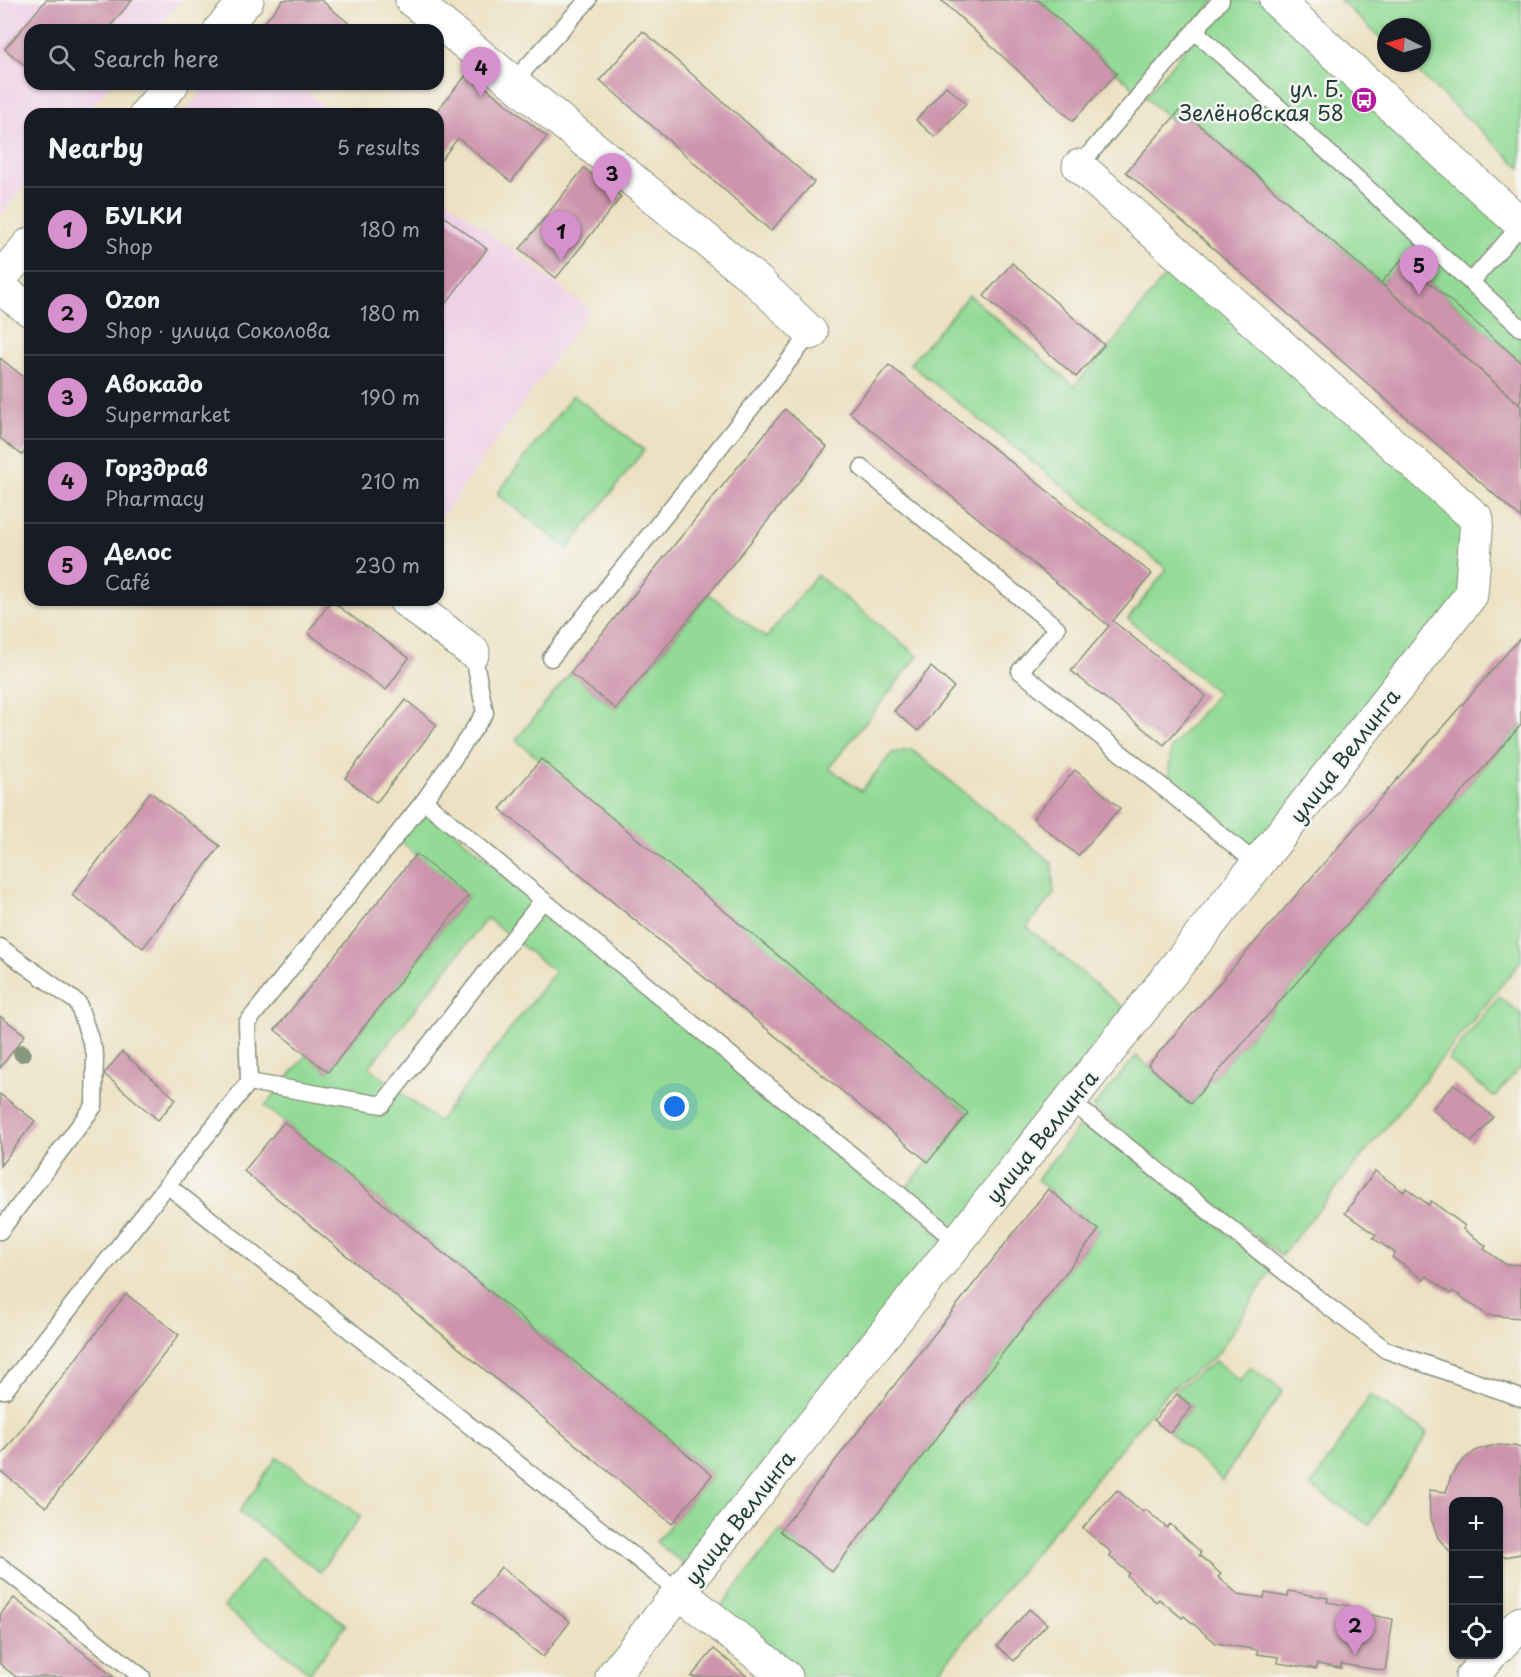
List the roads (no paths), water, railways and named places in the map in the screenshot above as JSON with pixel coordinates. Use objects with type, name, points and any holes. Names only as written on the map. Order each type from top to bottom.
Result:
[{"type":"street","points":[[225,24],[247,0]]},
{"type":"street","points":[[412,0],[442,24]]},
{"type":"street","points":[[1276,0],[1521,225]]},
{"type":"street","points":[[444,26],[757,281],[811,333]]},
{"type":"street","points":[[151,108],[167,90]]},
{"type":"street","name":"улица Веллинга","points":[[612,1677],[1471,595],[1478,519],[1079,166]]},
{"type":"street","points":[[0,278],[24,251]]},
{"type":"street","points":[[0,288],[24,306]]},
{"type":"street","points":[[413,606],[473,652]]},
{"type":"street","points":[[679,1593],[785,1677]]},
{"type":"street","points":[[1503,1642],[1521,1623]]},
{"type":"street","points":[[1472,1677],[1487,1659]]},
{"type":"lane","points":[[513,82],[588,0]]},
{"type":"lane","points":[[1079,166],[1196,32],[1221,0]]},
{"type":"lane","points":[[1196,32],[1521,328]]},
{"type":"lane","points":[[1471,282],[1521,225]]},
{"type":"lane","points":[[551,658],[811,333]]},
{"type":"lane","points":[[862,468],[1057,628],[1020,671],[1257,864]]},
{"type":"lane","points":[[0,1390],[4,1390],[249,1082],[247,1023],[424,801],[485,713],[473,652]]},
{"type":"lane","points":[[424,801],[957,1242]]},
{"type":"lane","points":[[249,1082],[382,1105],[543,900]]},
{"type":"lane","points":[[0,947],[78,1003],[95,1054],[94,1106],[0,1231]]},
{"type":"lane","points":[[1069,1101],[1386,1350],[1521,1398]]},
{"type":"lane","points":[[167,1185],[679,1593]]},
{"type":"lane","points":[[0,1566],[142,1677]]},
{"type":"place","name":"Горздрав","points":[[481,97]]},
{"type":"place","name":"ул. Б. Зелёновская 58","points":[[1364,100]]},
{"type":"place","name":"Авокадо","points":[[612,203]]},
{"type":"place","name":"БУLКИ","points":[[561,261]]},
{"type":"place","name":"Делос","points":[[1419,295]]},
{"type":"place","name":"Ozon","points":[[1355,1655]]}]
